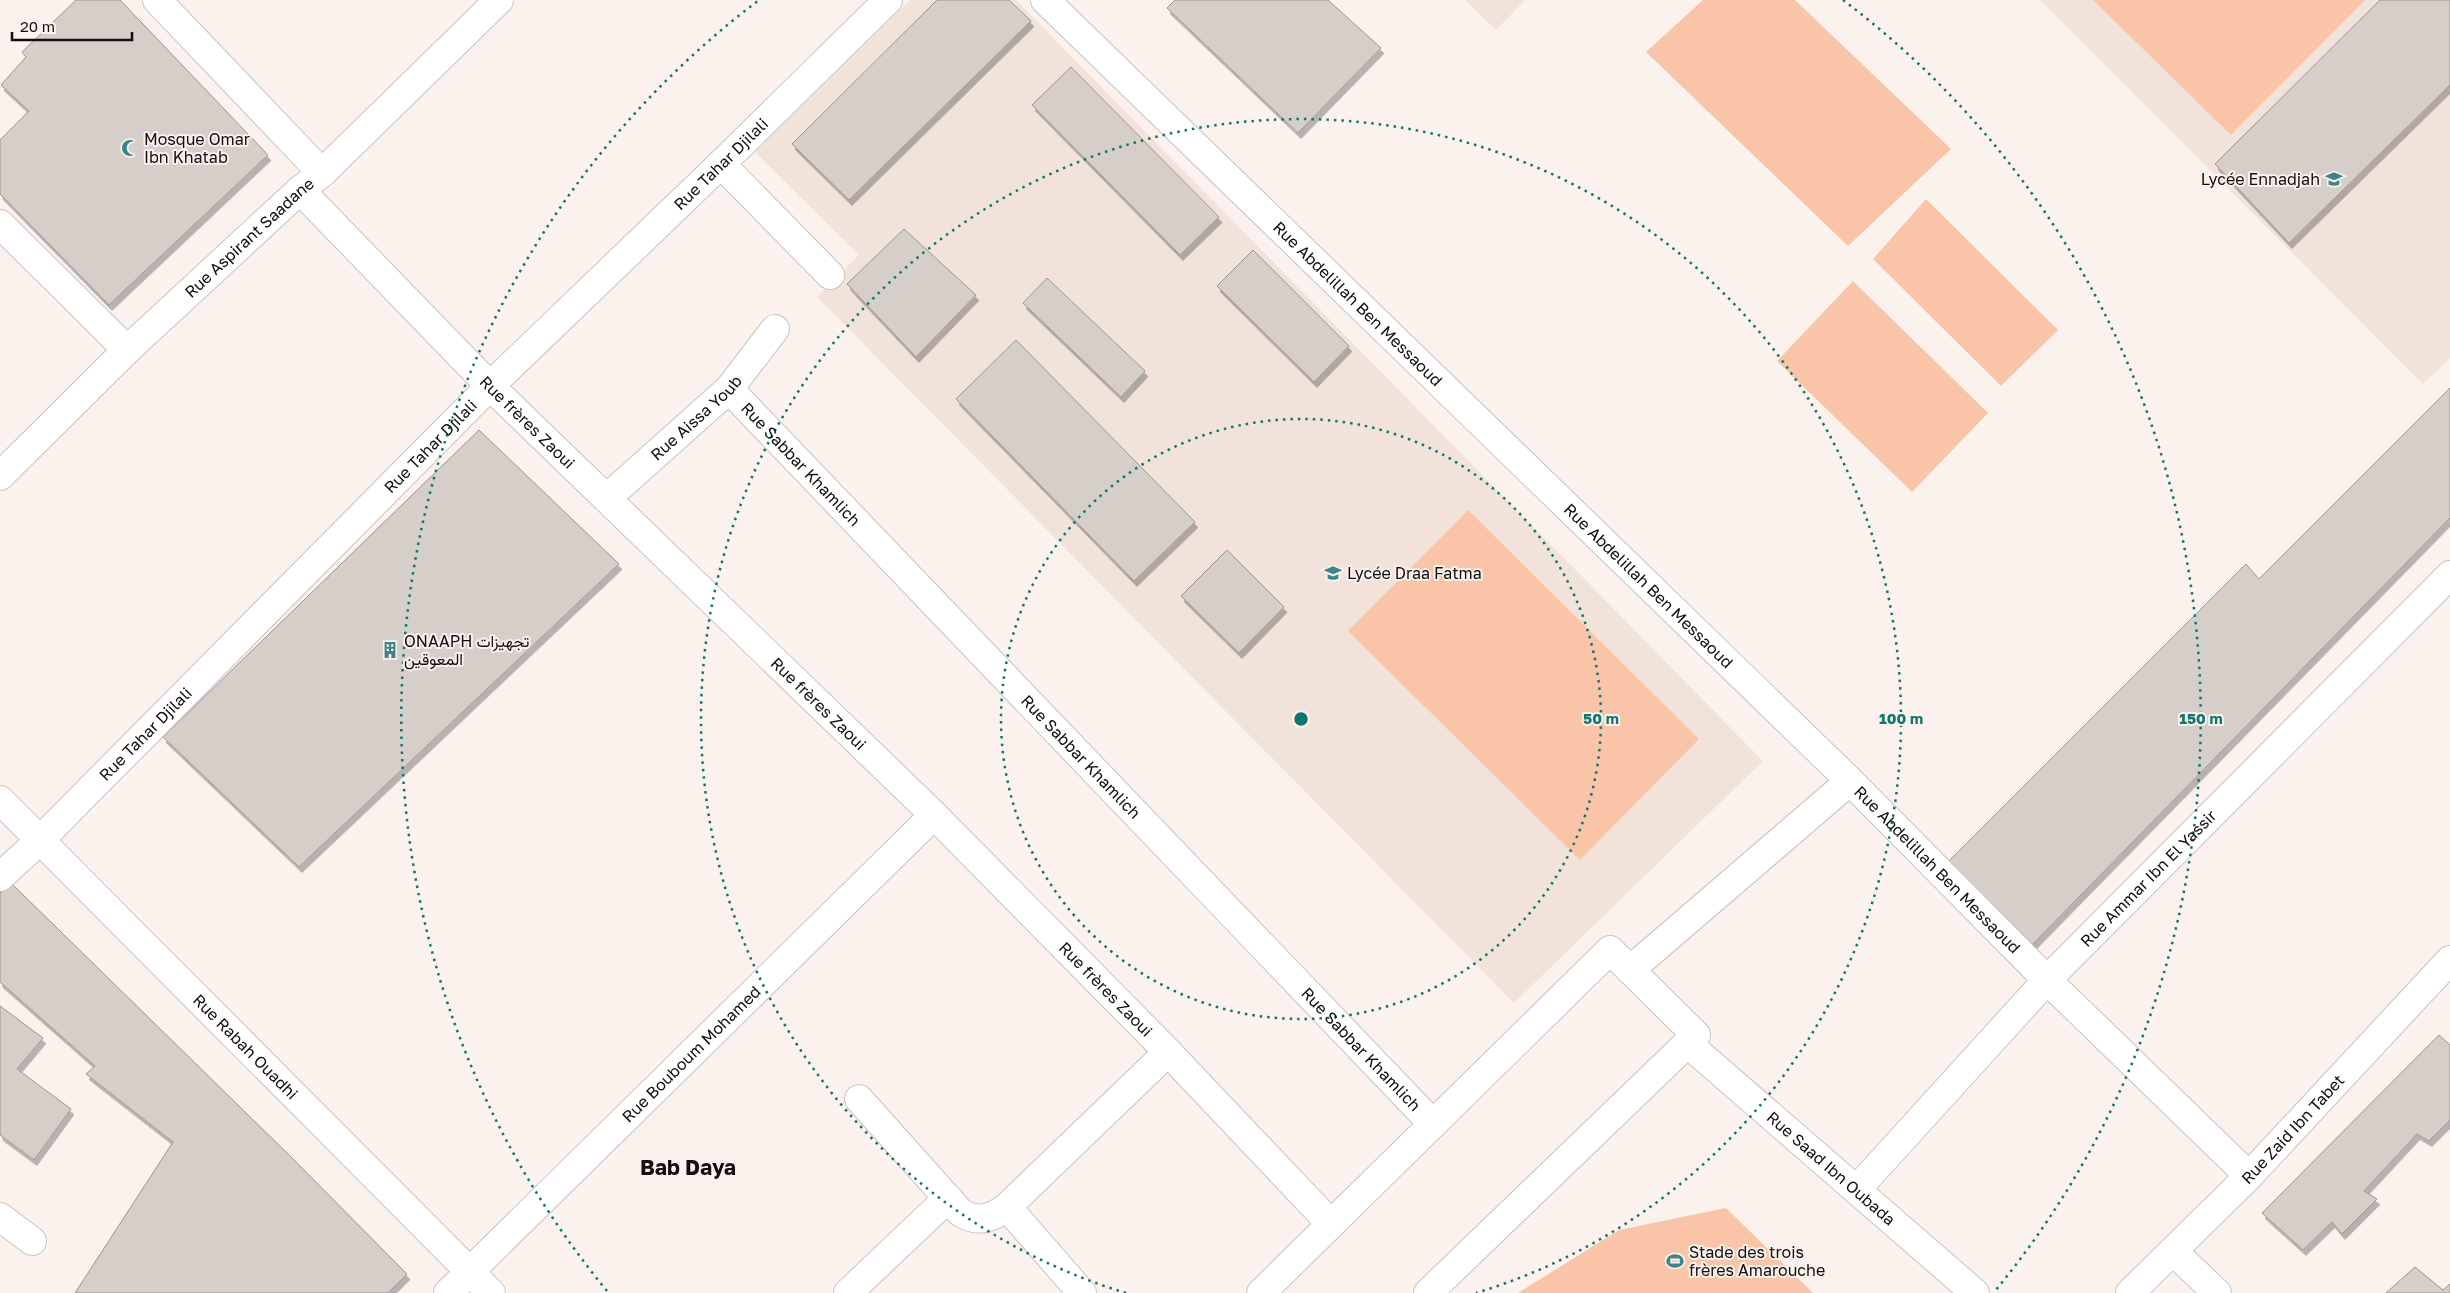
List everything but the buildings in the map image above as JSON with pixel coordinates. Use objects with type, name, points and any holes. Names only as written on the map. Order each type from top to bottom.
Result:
[{"type":"street","points":[[157,0],[322,173]]},
{"type":"street","name":"Rue Aspirant Saadane","points":[[0,476],[127,350],[300,190],[322,173],[499,0]]},
{"type":"street","name":"Rue Tahar Djilali","points":[[0,877],[42,839],[490,386],[888,0]]},
{"type":"street","name":"Rue Abdelillah Ben Messaoud","points":[[1044,0],[1850,781],[2047,980],[2249,1176]]},
{"type":"street","points":[[721,164],[830,275]]},
{"type":"street","name":"Rue frères Zaoui","points":[[300,190],[490,386],[934,815],[1168,1052],[1331,1224]]},
{"type":"street","points":[[0,224],[127,350]]},
{"type":"street","name":"Rue Aissa Youb","points":[[607,498],[729,389],[775,329]]},
{"type":"street","name":"Rue Sabbar Khamlich","points":[[729,389],[1433,1124]]},
{"type":"street","name":"Rue Ammar Ibn El Yassir","points":[[1857,1189],[2047,980],[2450,575]]},
{"type":"street","points":[[1630,970],[1850,781]]},
{"type":"street","name":"Rue Rabah Ouadhi","points":[[0,800],[42,839],[491,1293]]},
{"type":"street","name":"Rue Bouboum Mohamed","points":[[448,1293],[934,815]]},
{"type":"street","points":[[1261,1293],[1610,950],[1696,1035],[1428,1293]]},
{"type":"street","name":"Rue Zaid Ibn Tabet","points":[[2130,1293],[2249,1176],[2450,960]]},
{"type":"street","name":"Rue Saad Ibn Oubada","points":[[1688,1044],[1976,1293]]},
{"type":"street","points":[[859,1099],[960,1212],[975,1218],[986,1219],[1007,1207],[1168,1052]]},
{"type":"street","points":[[848,1293],[948,1198]]},
{"type":"street","points":[[1007,1207],[1082,1293]]},
{"type":"street","points":[[0,1218],[32,1240]]},
{"type":"street","points":[[2172,1251],[2216,1293]]},
{"type":"shaded area","name":"Lycée Draa Fatma","points":[[910,0],[1016,0],[1763,761],[1514,1003],[817,297],[859,255],[755,152]]},
{"type":"shaded area","points":[[1465,0],[1525,0],[1496,30]]},
{"type":"shaded area","points":[[1703,0],[1795,0],[1951,149],[1848,246],[1646,52]]},
{"type":"shaded area","name":"Lycée Ennadjah","points":[[2040,0],[2450,0],[2450,358],[2423,384]]},
{"type":"shaded area","points":[[2093,0],[2365,0],[2231,135]]},
{"type":"shaded area","points":[[1926,199],[2058,330],[2001,386],[1873,259]]},
{"type":"shaded area","points":[[1853,281],[1988,413],[1912,492],[1777,361]]},
{"type":"shaded area","points":[[1468,510],[1699,739],[1580,860],[1348,631]]},
{"type":"shaded area","name":"Stade des trois frères Amarouche","points":[[1726,1208],[1813,1293],[1518,1293],[1619,1230]]},
{"type":"place","name":"Mosque Omar Ibn Khatab","points":[[130,148]]},
{"type":"place","name":"Lycée Ennadjah","points":[[2334,179]]},
{"type":"place","name":"Lycée Draa Fatma","points":[[1333,573]]},
{"type":"place","name":"ONAAPH تجهيزات المعوقين","points":[[390,650]]},
{"type":"place","name":"Stade des trois frères Amarouche","points":[[1675,1261]]},
{"type":"district","name":"Bab Daya","points":[[688,1168]]}]
